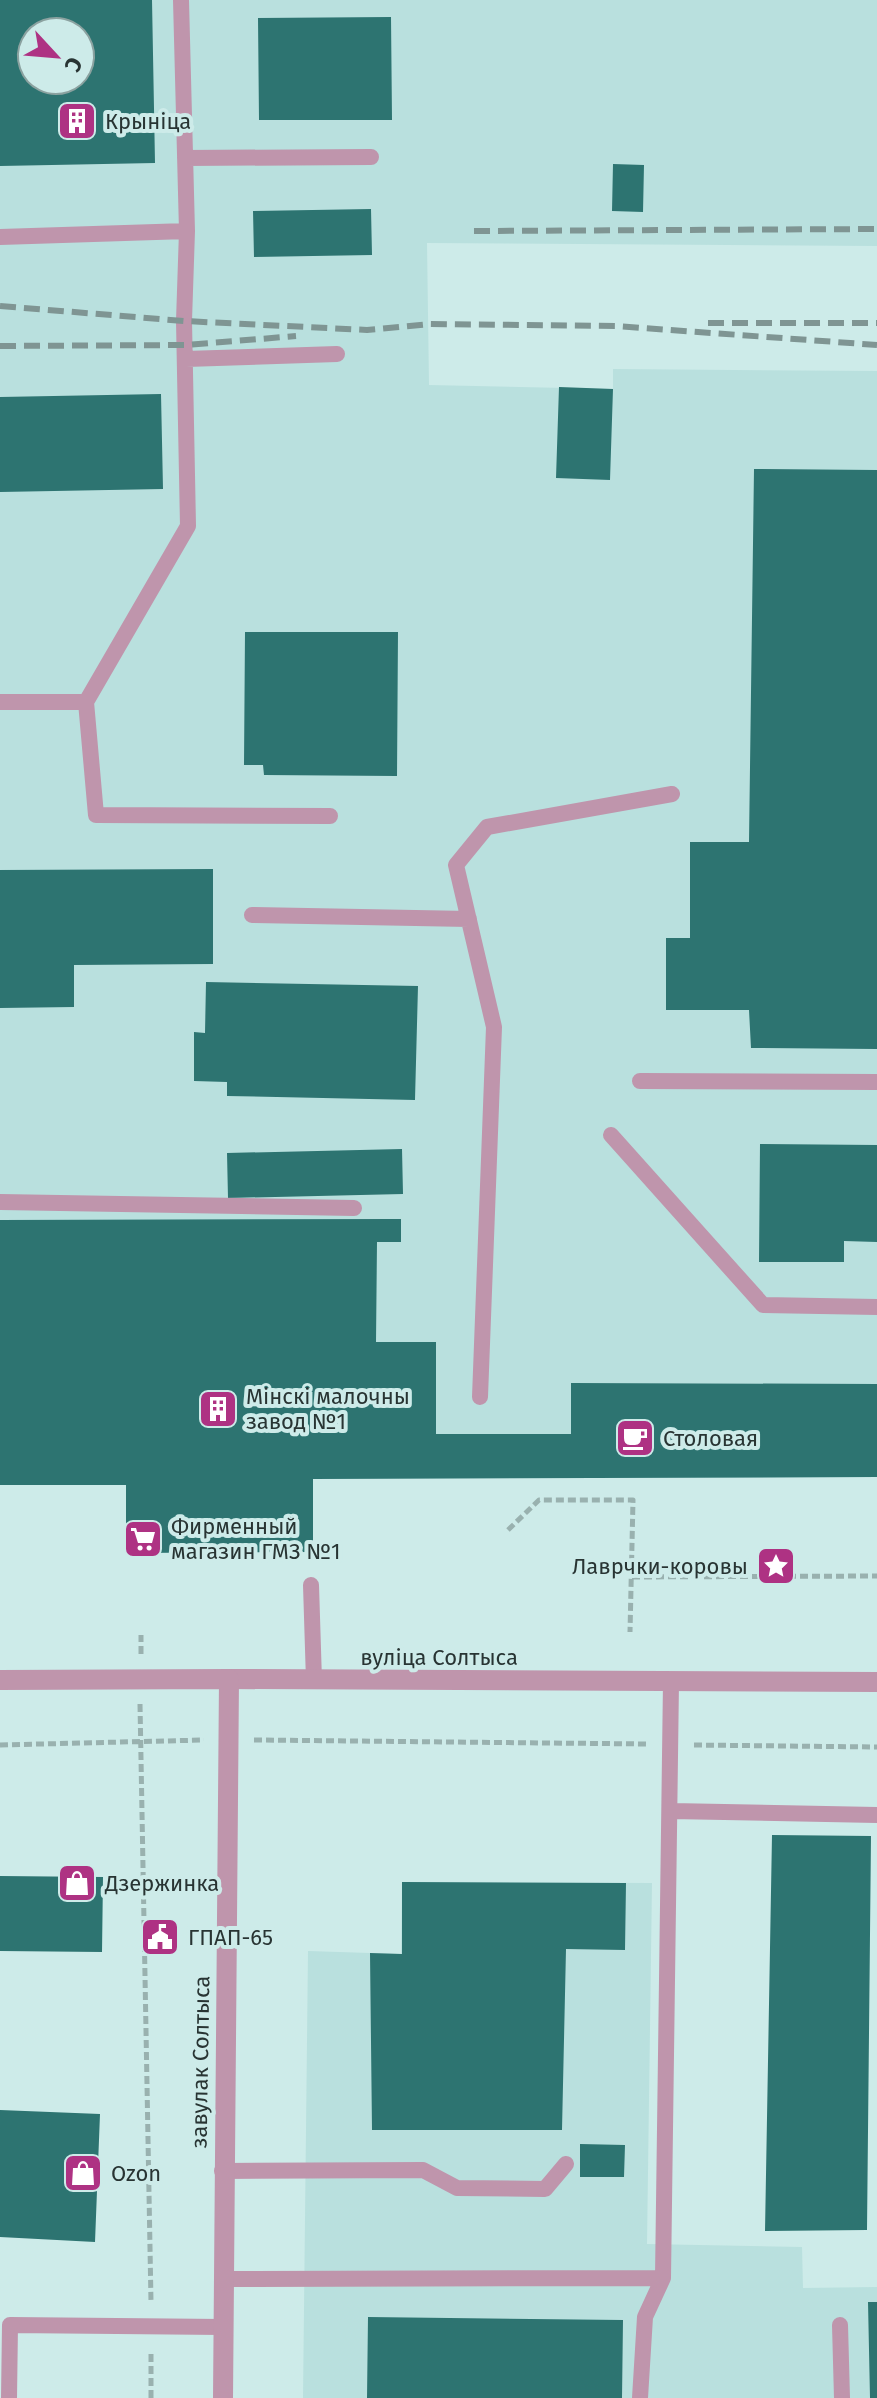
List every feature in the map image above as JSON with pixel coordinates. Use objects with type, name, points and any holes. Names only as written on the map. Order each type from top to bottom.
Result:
[{"type":"street","name":"завулак Солтыса","points":[[223,2398],[222,2171],[229,1679]]},
{"type":"street","name":"вуліца Солтыса","points":[[0,1680],[877,1682]]},
{"type":"lane","points":[[181,0],[187,231],[188,526],[86,702],[96,815],[330,816]]},
{"type":"lane","points":[[185,158],[371,157]]},
{"type":"lane","points":[[0,237],[187,231]]},
{"type":"lane","points":[[186,359],[337,354]]},
{"type":"lane","points":[[0,702],[86,702]]},
{"type":"lane","points":[[480,1397],[494,1027],[456,865],[487,827],[672,794]]},
{"type":"lane","points":[[252,915],[469,919]]},
{"type":"lane","points":[[640,1081],[877,1082]]},
{"type":"lane","points":[[611,1135],[763,1305],[877,1307]]},
{"type":"lane","points":[[0,1202],[354,1208]]},
{"type":"lane","points":[[311,1585],[314,1681]]},
{"type":"lane","points":[[640,2398],[645,2317],[663,2278],[671,1682]]},
{"type":"lane","points":[[671,1811],[877,1815]]},
{"type":"lane","points":[[222,2171],[423,2170],[457,2188],[545,2189],[566,2164]]},
{"type":"lane","points":[[222,2279],[663,2278]]},
{"type":"lane","points":[[9,2398],[10,2325],[223,2327]]},
{"type":"lane","points":[[840,2325],[842,2398]]},
{"type":"path","points":[[508,1530],[539,1500],[633,1500],[630,1632]]},
{"type":"path","points":[[632,1577],[877,1576]]},
{"type":"path","points":[[141,1635],[140,1743],[151,2398]]},
{"type":"path","points":[[0,1745],[228,1740],[877,1747]]},
{"type":"shaded area","points":[[0,0],[877,0],[877,246],[427,243],[429,385],[613,389],[613,369],[877,371],[877,1477],[313,1479],[313,1552],[126,1553],[126,1485],[0,1485]]},
{"type":"shaded area","points":[[402,1882],[652,1883],[647,2244],[802,2247],[803,2288],[877,2287],[877,2398],[303,2398],[308,1951],[401,1954]]},
{"type":"building","name":"Крыніца","points":[[0,0],[152,0],[155,163],[0,166]]},
{"type":"building","points":[[391,17],[392,120],[259,120],[258,18]]},
{"type":"building","points":[[613,164],[644,165],[643,212],[612,211]]},
{"type":"building","points":[[371,209],[372,255],[254,257],[253,211]]},
{"type":"building","points":[[559,387],[613,389],[610,480],[556,478]]},
{"type":"building","points":[[161,394],[163,489],[0,492],[0,397]]},
{"type":"building","points":[[754,469],[877,470],[877,1049],[751,1048],[749,1010],[666,1010],[666,938],[690,938],[690,842],[749,842]]},
{"type":"building","points":[[245,632],[398,632],[397,776],[264,775],[263,765],[244,765]]},
{"type":"building","points":[[213,869],[213,964],[74,965],[74,1007],[0,1008],[0,870]]},
{"type":"building","points":[[206,982],[418,986],[415,1100],[227,1096],[227,1082],[194,1081],[194,1032],[205,1033]]},
{"type":"building","points":[[760,1144],[877,1145],[877,1242],[844,1241],[844,1262],[759,1262]]},
{"type":"building","points":[[402,1149],[403,1194],[228,1198],[227,1153]]},
{"type":"building","name":"Мінскі малочны завод №1","points":[[401,1219],[401,1242],[377,1242],[376,1342],[436,1342],[436,1434],[571,1434],[571,1383],[877,1384],[877,1477],[313,1479],[313,1552],[126,1553],[126,1485],[0,1485],[0,1220]]},
{"type":"building","points":[[772,1835],[871,1836],[867,2230],[765,2231]]},
{"type":"building","points":[[0,1876],[103,1877],[102,1952],[0,1951]]},
{"type":"building","points":[[402,1882],[626,1883],[625,1950],[566,1949],[562,2130],[372,2130],[370,1953],[402,1954]]},
{"type":"building","points":[[0,2110],[100,2114],[95,2242],[0,2237]]},
{"type":"building","points":[[580,2144],[625,2145],[624,2177],[580,2177]]},
{"type":"building","points":[[868,2302],[877,2302],[877,2398],[870,2398]]},
{"type":"building","points":[[368,2317],[623,2320],[622,2398],[367,2398]]},
{"type":"railway","points":[[474,231],[877,229]]},
{"type":"railway","points":[[0,306],[184,321],[367,330],[430,324],[616,326],[877,345]]},
{"type":"railway","points":[[708,323],[877,323]]},
{"type":"railway","points":[[0,346],[186,345],[296,336]]},
{"type":"place","name":"Крыніца","points":[[77,121]]},
{"type":"place","name":"Мінскі малочны завод №1","points":[[218,1409]]},
{"type":"place","name":"Столовая","points":[[635,1438]]},
{"type":"place","name":"Фирменный магазин ГМЗ №1","points":[[143,1539]]},
{"type":"place","name":"Лаврчки-коровы","points":[[776,1566]]},
{"type":"place","name":"Дзержинка","points":[[77,1883]]},
{"type":"place","name":"ГПАП-65","points":[[160,1937]]},
{"type":"place","name":"Ozon","points":[[83,2173]]}]
